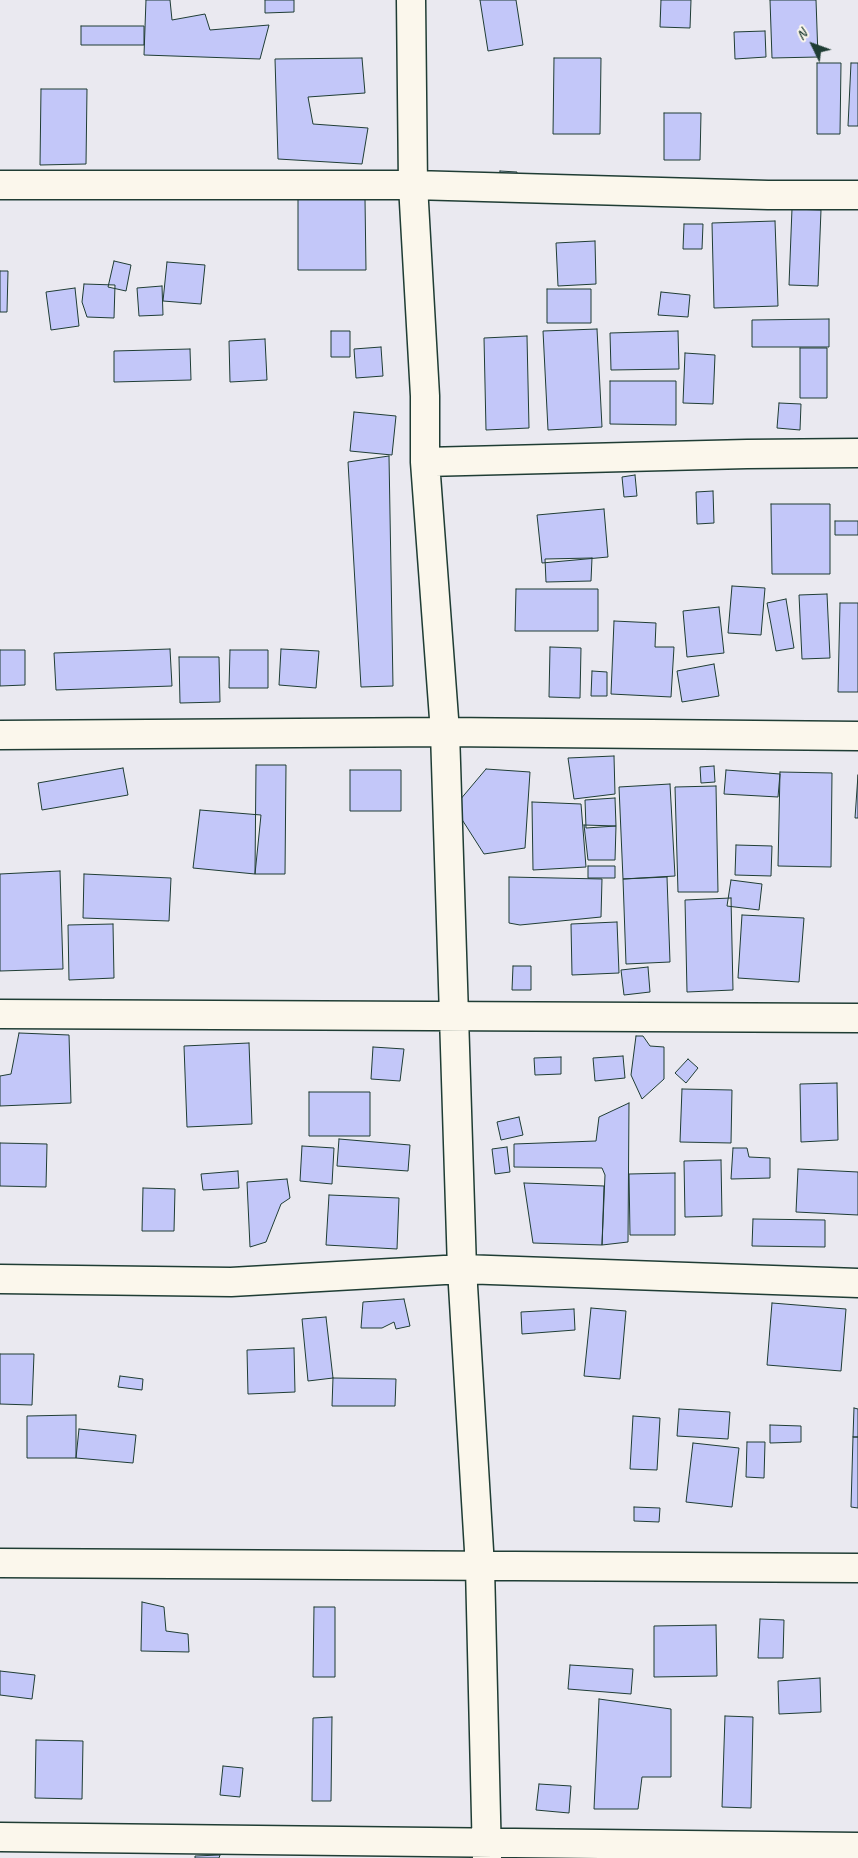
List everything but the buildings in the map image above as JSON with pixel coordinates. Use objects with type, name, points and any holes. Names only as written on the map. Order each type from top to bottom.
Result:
[{"type":"street","points":[[411,0],[413,185],[425,396],[425,462],[445,732],[462,1269],[480,1567],[486,1850]]},
{"type":"street","points":[[0,185],[413,185],[768,195],[858,195]]},
{"type":"street","points":[[425,462],[858,453]]},
{"type":"street","points":[[0,735],[445,732],[858,736]]},
{"type":"street","points":[[0,1014],[858,1018]]},
{"type":"street","points":[[0,1279],[232,1282],[462,1269],[858,1283]]},
{"type":"street","points":[[0,1563],[858,1568]]},
{"type":"street","points":[[0,1837],[486,1850],[858,1847]]}]
